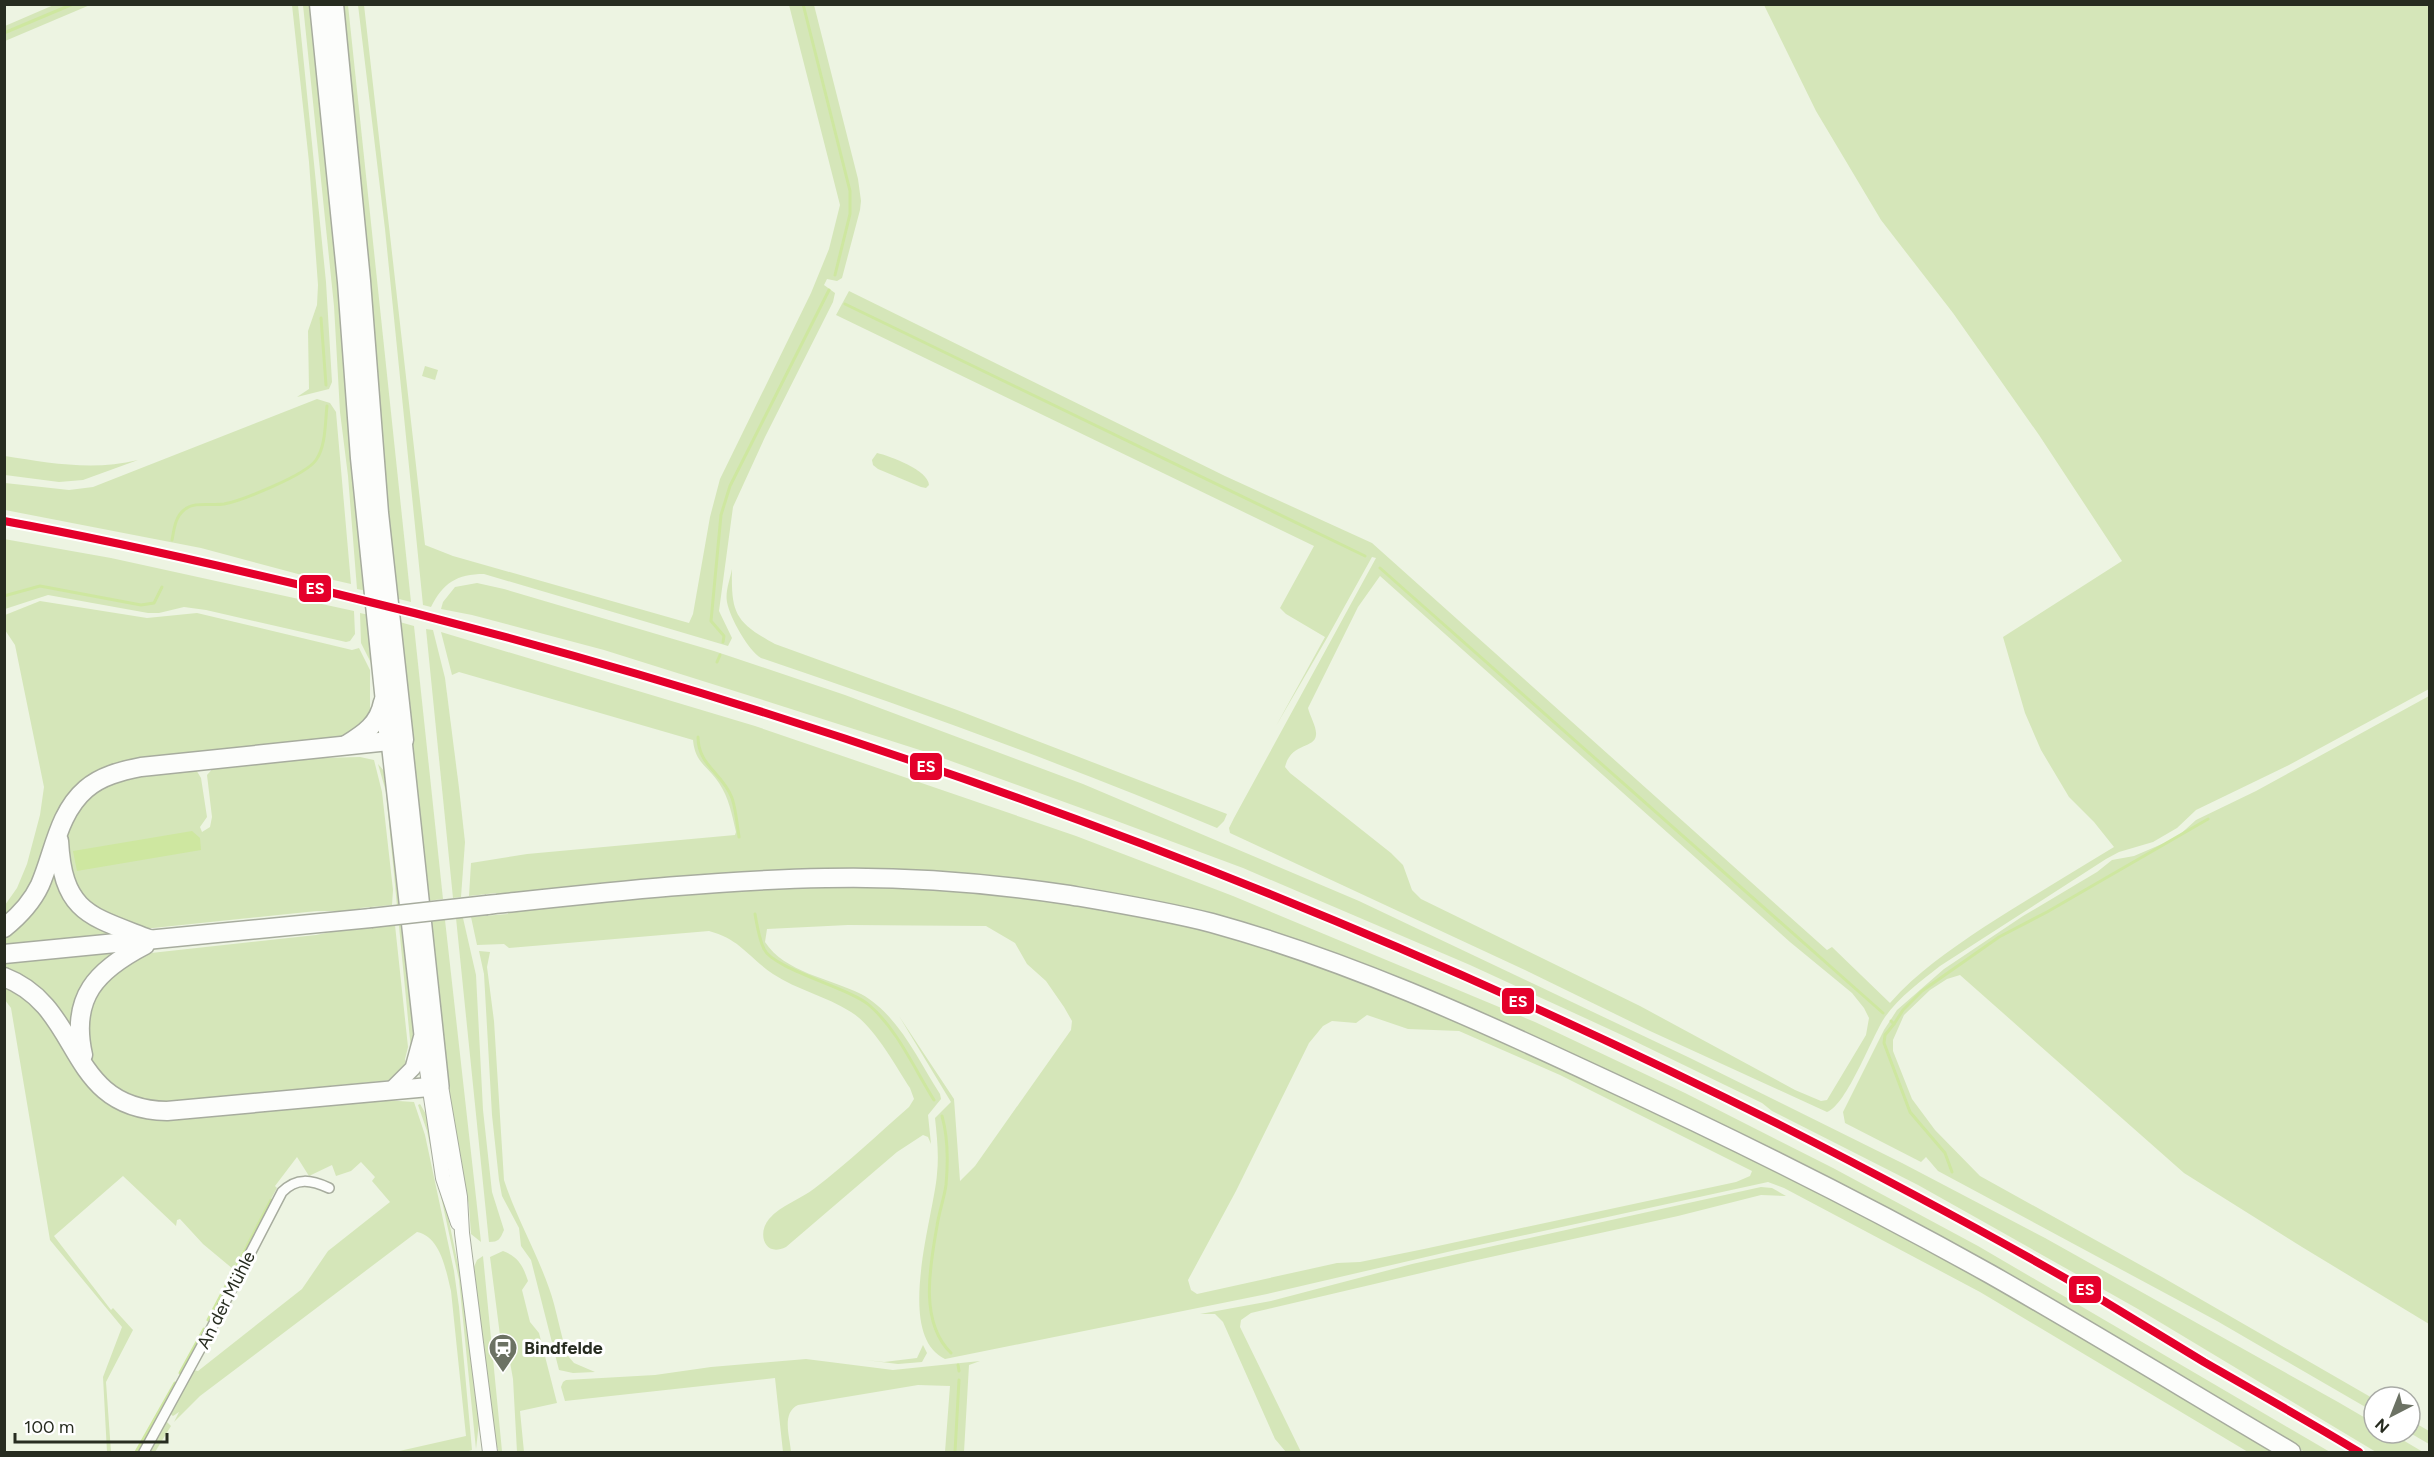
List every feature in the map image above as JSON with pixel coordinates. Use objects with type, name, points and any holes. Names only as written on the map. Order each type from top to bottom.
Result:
[{"type":"highway","points":[[319,4],[346,270],[362,481],[384,696],[396,741]]},
{"type":"highway","points":[[334,4],[362,281],[396,741]]},
{"type":"highway","points":[[345,746],[365,733],[376,721],[384,696]]},
{"type":"highway","points":[[4,928],[26,907],[34,895],[68,811],[76,799],[85,789],[110,775],[141,767],[396,741]]},
{"type":"highway","points":[[59,833],[62,872],[68,886],[84,909],[105,923],[153,941]]},
{"type":"highway","points":[[4,954],[732,882],[830,877],[977,884],[1099,901],[1209,923],[1285,945],[1473,1018],[1716,1131],[1993,1276],[2291,1452]]},
{"type":"highway","points":[[86,1068],[79,1027],[80,1012],[89,990],[112,964],[153,941]]},
{"type":"highway","points":[[4,977],[20,984],[40,999],[57,1021],[99,1087],[116,1099],[140,1109],[153,1111],[432,1087]]},
{"type":"main road","points":[[396,741],[422,1035],[432,1087]]},
{"type":"main road","points":[[396,741],[443,1178],[462,1233],[490,1452]]},
{"type":"main road","points":[[391,1090],[413,1068],[422,1035]]},
{"type":"street","name":"An der Mühle","points":[[144,1452],[282,1192],[302,1180],[328,1188]]},
{"type":"shaded area","points":[[56,4],[90,5],[5,41],[5,26]]},
{"type":"shaded area","points":[[292,5],[298,5],[326,282],[332,382],[329,389],[297,397],[309,389],[308,331],[317,305],[318,285],[309,162]]},
{"type":"shaded area","points":[[303,5],[312,5],[367,591],[357,589],[348,476],[340,412],[334,306]]},
{"type":"shaded area","points":[[342,5],[348,5],[411,602],[395,598]]},
{"type":"shaded area","points":[[358,5],[364,5],[425,545],[453,556],[689,623],[693,614],[710,517],[720,479],[811,293],[829,249],[840,205],[789,5],[814,5],[858,179],[860,210],[842,278],[837,281],[827,279],[824,285],[835,293],[833,302],[765,437],[733,507],[719,611],[732,638],[728,646],[484,574],[459,578],[446,586],[431,607],[423,605],[385,229]]},
{"type":"shaded area","points":[[1764,5],[2429,5],[2429,689],[2289,765],[2196,810],[2177,828],[2153,842],[2119,852],[2106,859],[1940,966],[1911,990],[1885,1017],[1851,1084],[1835,1107],[1827,1112],[1230,833],[1229,828],[1234,818],[1376,558],[1372,557],[1276,726],[1325,637],[1280,608],[1314,546],[836,315],[849,291],[1225,476],[1372,543],[1827,950],[1832,947],[1890,1003],[1923,971],[1959,944],[2114,847],[2094,822],[2069,797],[2041,750],[2025,713],[2003,637],[2122,561],[2039,435],[1953,313],[1881,220],[1816,111]],"holes":[[[1380,576],[1790,942],[1852,993],[1869,1018],[1866,1035],[1827,1100],[1821,1101],[1795,1090],[1640,1006],[1421,899],[1412,890],[1403,865],[1391,853],[1285,767],[1292,753],[1315,739],[1315,729],[1308,708],[1358,607]]]},
{"type":"shaded area","points":[[425,366],[438,370],[435,380],[422,376]]},
{"type":"shaded area","points":[[317,399],[330,403],[336,412],[351,584],[329,579],[328,582],[201,548],[5,510],[5,483],[69,490],[93,487]]},
{"type":"shaded area","points":[[877,453],[899,460],[916,469],[927,479],[929,485],[926,488],[921,487],[878,469],[873,465],[872,460]]},
{"type":"shaded area","points":[[5,456],[88,465],[138,460],[83,480],[59,482],[5,475]]},
{"type":"shaded area","points":[[4,539],[111,558],[354,611],[355,634],[350,641],[346,642],[206,610],[184,607],[159,613],[148,613],[48,595],[5,609]]},
{"type":"shaded area","points":[[732,569],[733,596],[738,615],[751,629],[775,644],[957,710],[1227,814],[1224,821],[1217,828],[990,739],[761,658],[745,641],[729,609],[727,594]]},
{"type":"shaded area","points":[[477,583],[504,589],[714,651],[845,695],[1083,784],[1359,901],[1690,1058],[1902,1163],[2045,1238],[2362,1416],[2362,1444],[2138,1309],[1918,1185],[1772,1111],[1762,1103],[1470,965],[1243,868],[926,752],[604,650],[441,609],[443,602],[455,587]]},
{"type":"shaded area","points":[[40,601],[147,618],[197,613],[352,650],[359,648],[370,670],[370,717],[355,734],[335,739],[94,775],[41,872],[5,922],[5,905],[17,888],[27,864],[40,815],[44,787],[15,645],[5,630],[5,615]]},
{"type":"shaded area","points":[[360,613],[369,615],[378,695],[374,710],[374,678],[372,665],[361,643]]},
{"type":"shaded area","points":[[396,621],[414,626],[443,899],[427,901]]},
{"type":"shaded area","points":[[426,629],[433,630],[445,678],[465,842],[461,897],[453,898]]},
{"type":"shaded area","points":[[441,632],[755,726],[1076,836],[1233,896],[1535,1022],[1685,1093],[1833,1168],[1978,1246],[2330,1452],[2305,1452],[2207,1394],[1679,1105],[1458,1002],[1325,950],[1252,928],[1019,881],[498,896],[496,893],[469,896],[471,863],[527,854],[735,835],[736,832],[725,795],[715,777],[696,754],[693,740],[459,672],[452,675]]},
{"type":"shaded area","points":[[2429,696],[2429,1324],[2184,1173],[1960,975],[1947,979],[1930,990],[1904,1015],[1893,1040],[1893,1051],[1912,1099],[1935,1130],[1980,1176],[2362,1392],[2362,1405],[2217,1321],[1938,1171],[1926,1157],[1921,1162],[1845,1123],[1843,1112],[1884,1030],[1897,1010],[1944,969],[2023,916],[2097,872],[2112,860],[2134,856],[2176,838],[2196,820],[2256,791]]},
{"type":"shaded area","points":[[360,757],[374,760],[382,792],[393,890],[392,905],[360,908],[359,911],[317,911],[140,928],[103,917],[73,886],[66,839],[68,828],[79,807],[95,792],[117,780],[195,768],[201,778],[207,817],[200,827],[202,832],[210,827],[212,817],[207,775],[215,766],[285,759]]},
{"type":"shaded area","points":[[378,764],[385,772],[389,792],[415,1043],[411,1050],[386,792]]},
{"type":"shaded area","points":[[192,831],[200,838],[201,850],[77,871],[73,851]]},
{"type":"shaded area","points":[[52,864],[61,882],[132,936],[5,948],[5,934]]},
{"type":"shaded area","points":[[756,886],[909,886],[1036,897],[1181,924],[1237,938],[1412,998],[1747,1154],[1966,1269],[2280,1452],[2248,1452],[1980,1292],[1784,1188],[1768,1182],[1267,1294],[945,1359],[930,1346],[922,1326],[919,1301],[921,1273],[937,1174],[935,1118],[951,1102],[899,1016],[954,1099],[960,1181],[975,1166],[1071,1030],[1072,1021],[1064,1007],[1046,981],[1027,964],[1015,943],[986,926],[848,925],[767,929],[765,942],[784,961],[809,974],[861,994],[886,1013],[906,1039],[941,1099],[928,1115],[931,1144],[928,1137],[923,1135],[897,1152],[786,1247],[778,1250],[768,1247],[763,1237],[765,1225],[769,1219],[839,1169],[909,1107],[914,1099],[910,1088],[876,1036],[860,1018],[851,1012],[782,980],[720,934],[709,931],[509,948],[504,944],[477,945],[471,917],[508,914],[507,910]],"holes":[[[1367,1015],[1408,1029],[1459,1031],[1560,1075],[1752,1171],[1750,1176],[1736,1182],[1424,1249],[1360,1262],[1337,1263],[1197,1294],[1191,1290],[1188,1280],[1236,1191],[1309,1043],[1323,1026],[1332,1021],[1356,1023]]]},
{"type":"shaded area","points":[[456,918],[463,918],[476,975],[483,1110],[492,1192],[504,1230],[499,1239],[492,1242],[489,1242]]},
{"type":"shaded area","points":[[445,920],[481,1242],[471,1234],[469,1206],[447,1087],[428,921]]},
{"type":"shaded area","points":[[395,925],[408,1047],[405,1059],[407,1067],[391,1080],[152,1104],[111,1087],[90,1059],[84,1040],[96,986],[138,957],[151,953],[316,935],[361,926],[362,928]]},
{"type":"shaded area","points":[[131,949],[121,953],[74,1032],[5,971],[5,961]]},
{"type":"shaded area","points":[[479,951],[490,952],[487,967],[494,1021],[504,1180],[549,1288],[568,1356],[574,1363],[595,1372],[573,1373],[559,1370],[531,1260],[521,1246],[519,1228],[502,1196],[492,1115],[484,974]]},
{"type":"shaded area","points":[[4,981],[36,1001],[78,1069],[101,1097],[134,1115],[383,1100],[414,1102],[425,1135],[454,1271],[472,1450],[465,1452],[395,1452],[466,1436],[451,1291],[437,1248],[425,1235],[417,1232],[200,1396],[174,1422],[179,1412],[173,1416],[169,1413],[191,1373],[194,1370],[198,1371],[302,1289],[328,1251],[390,1202],[372,1181],[375,1177],[361,1162],[351,1171],[336,1176],[332,1165],[309,1176],[297,1157],[275,1186],[277,1188],[233,1269],[203,1244],[180,1219],[177,1220],[176,1226],[123,1176],[54,1236],[111,1310],[113,1308],[133,1330],[106,1382],[111,1452],[107,1452],[103,1377],[122,1327],[50,1240],[11,1008],[5,1000]]},
{"type":"shaded area","points":[[420,1104],[427,1116],[460,1274],[479,1423],[476,1449],[459,1280],[427,1131],[418,1105]]},
{"type":"shaded area","points":[[1761,1187],[1772,1188],[1786,1196],[1761,1195],[1251,1313],[1241,1320],[1240,1327],[1301,1452],[1286,1452],[1275,1439],[1223,1322],[1215,1314],[1200,1314],[1271,1301],[1412,1264]]},
{"type":"shaded area","points":[[503,1251],[517,1259],[528,1281],[522,1290],[530,1322],[539,1333],[557,1403],[520,1411],[524,1452],[517,1452],[513,1379],[508,1351],[502,1351],[490,1257]]},
{"type":"shaded area","points":[[483,1256],[502,1451],[498,1452],[498,1448],[495,1447],[474,1267],[477,1260]]},
{"type":"shaded area","points":[[923,1345],[927,1353],[922,1362],[898,1364],[865,1360],[884,1362],[917,1358]]},
{"type":"shaded area","points":[[806,1359],[893,1370],[980,1361],[969,1365],[964,1452],[945,1452],[950,1386],[918,1385],[798,1405],[788,1419],[791,1452],[783,1452],[775,1378],[565,1401],[561,1387],[566,1380],[655,1375],[711,1367]]},
{"type":"shaded area","points":[[166,1421],[171,1426],[155,1452],[148,1452]]},
{"type":"shaded area","points":[[2422,1427],[2429,1431],[2429,1444],[2422,1440]]},
{"type":"shaded area","points":[[2364,1445],[2411,1445],[2423,1452],[2376,1452]]},
{"type":"waterway","points":[[4,33],[73,4]]},
{"type":"waterway","points":[[803,4],[850,191],[850,214],[835,275]]},
{"type":"waterway","points":[[723,642],[724,636],[711,621],[721,515],[730,486],[829,290]]},
{"type":"waterway","points":[[845,304],[1365,556]]},
{"type":"waterway","points":[[321,318],[326,385]]},
{"type":"waterway","points":[[172,540],[177,520],[188,507],[224,504],[245,498],[288,479],[310,466],[322,448],[327,406]]},
{"type":"waterway","points":[[1380,568],[1883,1013]]},
{"type":"waterway","points":[[4,596],[40,586],[141,605],[154,603],[162,587]]},
{"type":"waterway","points":[[717,662],[720,655]]},
{"type":"waterway","points":[[698,737],[702,755],[728,789],[732,798],[739,837]]},
{"type":"waterway","points":[[1894,1024],[1903,1010],[1922,991],[1999,937],[2047,912],[2208,819]]},
{"type":"waterway","points":[[755,914],[762,945],[770,956],[796,971],[859,999],[879,1015],[897,1037],[934,1100]]},
{"type":"waterway","points":[[1891,1021],[1894,1024],[1885,1035],[1884,1043],[1910,1112],[1945,1153],[1952,1172]]},
{"type":"waterway","points":[[942,1116],[946,1141],[947,1177],[932,1258],[929,1293],[934,1326],[951,1353]]},
{"type":"waterway","points":[[235,1269],[271,1200]]},
{"type":"waterway","points":[[208,1320],[229,1280]]},
{"type":"waterway","points":[[180,1373],[204,1329]]},
{"type":"waterway","points":[[958,1365],[959,1371]]},
{"type":"waterway","points":[[955,1452],[959,1380]]},
{"type":"waterway","points":[[136,1452],[175,1383]]},
{"type":"transit line","name":"ES","points":[[4,521],[83,536],[317,589],[506,637],[694,691],[879,750],[1064,815],[1246,884],[1426,960],[1604,1040],[1780,1125],[2046,1267],[2359,1452]]},
{"type":"place","name":"Bindfelde","points":[[503,1374]]}]
